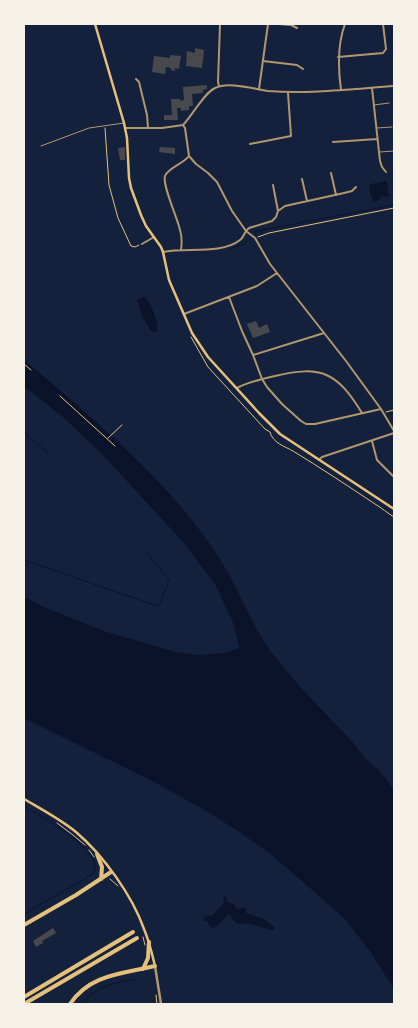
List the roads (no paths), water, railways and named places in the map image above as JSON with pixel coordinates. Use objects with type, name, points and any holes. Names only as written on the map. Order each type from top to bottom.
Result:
[{"type":"highway","points":[[97,854],[102,866],[101,879]]},
{"type":"highway","points":[[24,925],[76,896],[111,872]]},
{"type":"highway","points":[[24,997],[133,932]]},
{"type":"highway","points":[[24,1004],[137,938]]},
{"type":"highway","points":[[143,969],[148,958],[149,942]]},
{"type":"highway","points":[[70,1004],[79,992],[95,981],[155,966]]},
{"type":"highway","points":[[28,1004],[38,995]]},
{"type":"main road","points":[[95,24],[126,128],[130,183],[141,216],[161,247],[169,280],[183,314],[202,350],[273,428],[394,508]]},
{"type":"main road","points":[[24,799],[75,832],[97,854],[136,910],[149,942],[155,966]]},
{"type":"street","points":[[220,24],[218,82],[220,86]]},
{"type":"street","points":[[259,90],[268,24]]},
{"type":"street","points":[[279,24],[291,25],[297,28]]},
{"type":"street","points":[[341,90],[338,57],[345,24]]},
{"type":"street","points":[[338,57],[383,53],[386,50],[383,24]]},
{"type":"street","points":[[263,61],[297,65],[303,68]]},
{"type":"street","points":[[136,79],[139,82],[147,115],[148,128]]},
{"type":"street","points":[[126,128],[168,128],[183,125],[210,92],[220,86],[288,93],[394,86]]},
{"type":"street","points":[[372,88],[379,152],[382,167],[386,172]]},
{"type":"street","points":[[250,144],[290,136],[288,93]]},
{"type":"street","points":[[183,125],[189,156],[217,182],[232,212],[246,231],[255,238],[277,273],[346,361],[381,409],[394,432],[322,457],[319,460]]},
{"type":"street","points":[[334,142],[377,138]]},
{"type":"street","points":[[182,250],[181,231],[164,180],[167,172],[184,162],[189,156]]},
{"type":"street","points":[[331,173],[336,195]]},
{"type":"street","points":[[302,179],[307,201]]},
{"type":"street","points":[[163,252],[228,246],[240,240],[249,228],[272,221],[278,211],[273,185]]},
{"type":"street","points":[[278,211],[285,206],[352,191],[356,187]]},
{"type":"street","points":[[142,244],[154,236]]},
{"type":"street","points":[[183,314],[257,286],[277,273]]},
{"type":"street","points":[[229,297],[262,379],[282,404],[306,424],[315,424],[381,409]]},
{"type":"street","points":[[253,355],[324,333]]},
{"type":"street","points":[[236,388],[262,379],[299,371],[317,371],[324,373],[340,384],[362,413]]},
{"type":"street","points":[[372,440],[378,460],[394,477]]},
{"type":"street","points":[[155,966],[161,1004]]},
{"type":"lane","points":[[373,105],[389,103]]},
{"type":"lane","points":[[41,146],[58,141],[79,131],[124,123]]},
{"type":"lane","points":[[376,128],[392,127]]},
{"type":"lane","points":[[379,152],[394,151]]},
{"type":"water","points":[[386,181],[389,197],[382,196],[378,201],[373,202],[369,189],[371,184]]},
{"type":"water","points":[[145,297],[156,318],[157,331],[154,332],[150,330],[142,316],[137,300]]},
{"type":"water","points":[[24,360],[59,389],[144,467],[191,518],[232,579],[256,628],[271,651],[308,695],[369,762],[378,769],[394,790],[394,989],[370,951],[344,918],[273,856],[208,812],[152,781],[24,718],[24,597],[107,632],[176,652],[198,655],[225,653],[239,648],[239,646],[234,625],[216,586],[184,543],[102,454],[64,418],[24,386]]},
{"type":"water","points":[[224,896],[236,908],[246,908],[246,913],[264,919],[275,928],[274,930],[251,924],[237,923],[229,914],[213,928],[203,918],[213,915],[223,904]]},
{"type":"waterway","points":[[255,232],[394,205]]},
{"type":"waterway","points":[[230,249],[245,243],[251,238]]},
{"type":"waterway","points":[[389,415],[394,413]]},
{"type":"waterway","points":[[24,432],[49,454]]},
{"type":"waterway","points":[[24,560],[157,606],[160,604],[169,580],[147,553]]},
{"type":"waterway","points":[[24,806],[64,831],[85,848],[95,866],[91,875],[24,914]]},
{"type":"waterway","points":[[81,1004],[99,989],[136,979]]}]
